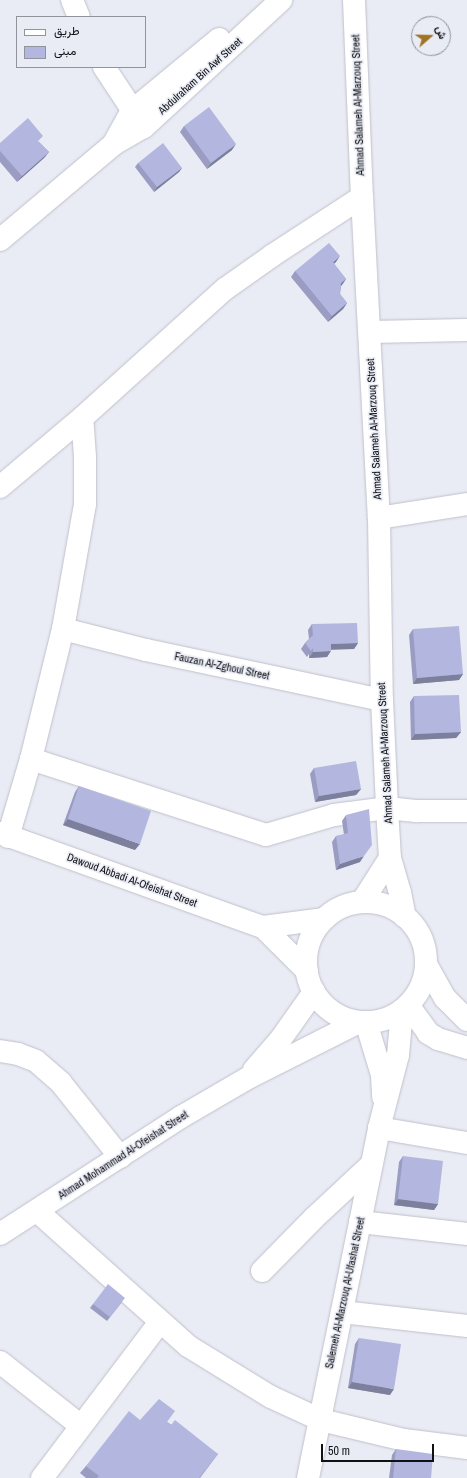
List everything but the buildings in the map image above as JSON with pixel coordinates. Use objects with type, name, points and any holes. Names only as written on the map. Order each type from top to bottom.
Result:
[{"type":"street","points":[[72,0],[79,16]]},
{"type":"street","name":"Abdulraham Bin Awf Street","points":[[0,240],[114,144],[138,119],[263,0]]},
{"type":"street","name":"Abdulraham Bin Awf Street","points":[[138,119],[281,0]]},
{"type":"street","name":"Ahmad Salameh Al-Marzouq Street","points":[[354,0],[362,197],[379,518],[382,700],[387,808],[390,858],[400,892],[405,917]]},
{"type":"street","points":[[105,68],[138,119]]},
{"type":"street","points":[[0,487],[82,418],[225,289],[273,254],[362,197]]},
{"type":"street","points":[[370,332],[467,330]]},
{"type":"street","points":[[4,835],[31,759],[63,629],[85,504],[86,456],[82,418]]},
{"type":"street","points":[[379,518],[467,504]]},
{"type":"street","name":"Fauzan Al-Zghoul Street","points":[[63,629],[146,650],[382,700]]},
{"type":"street","points":[[31,759],[266,835],[334,815],[387,808],[418,811],[467,812]]},
{"type":"street","name":"Dawoud Abbadi Al-Ofeishat Street","points":[[4,835],[263,927],[307,972]]},
{"type":"street","points":[[362,902],[390,858]]},
{"type":"street","points":[[362,902],[385,905],[405,917],[414,926],[421,938],[425,951],[426,964],[421,986],[405,1008],[391,1017],[363,1022],[348,1020],[334,1012],[321,1001],[314,992],[307,972],[308,947],[312,936],[324,919],[337,909],[362,902]]},
{"type":"street","name":"Dawoud Abbadi Al-Ofeishat Street","points":[[263,927],[324,919]]},
{"type":"street","points":[[426,964],[445,998],[467,1020]]},
{"type":"street","name":"Ahmad Mohammad Al-Ofeishat Street","points":[[248,1078],[280,1040],[314,992]]},
{"type":"street","points":[[405,1008],[428,1033],[438,1039],[467,1048]]},
{"type":"street","name":"Salemeh Al-Marzouq Al-Ufashat Street","points":[[308,1478],[321,1420],[330,1367],[381,1118],[398,1055],[405,1008]]},
{"type":"street","name":"Salemeh Al-Marzouq Al-Ufashat Street","points":[[363,1022],[382,1075],[381,1118]]},
{"type":"street","name":"Ahmad Mohammad Al-Ofeishat Street","points":[[0,1234],[181,1117],[248,1078],[363,1022]]},
{"type":"street","points":[[0,1051],[18,1054],[36,1061],[61,1083],[120,1157]]},
{"type":"street","points":[[381,1118],[467,1143]]},
{"type":"street","points":[[262,1271],[314,1218],[371,1165]]},
{"type":"street","points":[[37,1211],[188,1346],[226,1371],[271,1397],[321,1420],[404,1440],[467,1448]]},
{"type":"street","points":[[360,1222],[467,1234]]},
{"type":"street","points":[[342,1312],[467,1326]]},
{"type":"street","points":[[42,1478],[160,1322]]},
{"type":"street","points":[[0,1362],[80,1426]]}]
